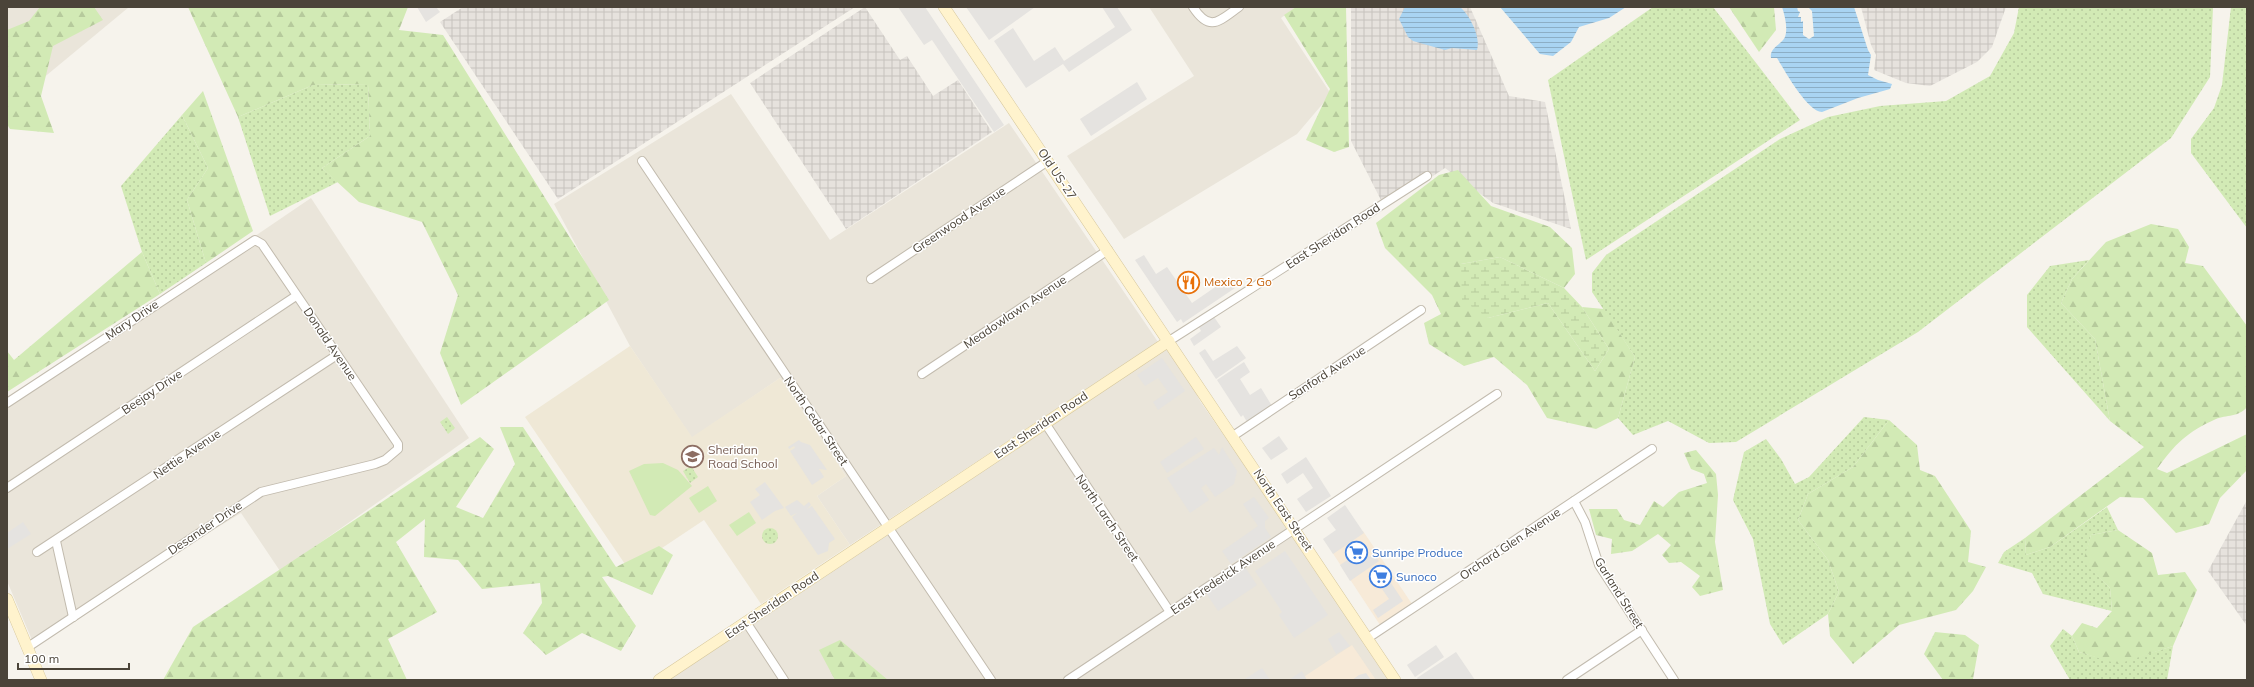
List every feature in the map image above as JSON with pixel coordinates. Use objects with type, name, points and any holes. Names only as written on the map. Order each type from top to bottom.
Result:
[{"type":"main road","name":"Old US-27","points":[[944,7],[1169,341]]},
{"type":"main road","name":"East Sheridan Road","points":[[659,680],[1169,341]]},
{"type":"main road","name":"North East Street","points":[[1169,341],[1395,680]]},
{"type":"main road","points":[[7,599],[42,680]]},
{"type":"street","points":[[1193,7],[1204,21],[1216,23],[1239,7]]},
{"type":"street","name":"North Cedar Street","points":[[642,161],[991,680]]},
{"type":"street","name":"Greenwood Avenue","points":[[871,279],[1048,161]]},
{"type":"street","name":"East Sheridan Road","points":[[1169,341],[1427,176]]},
{"type":"street","name":"Mary Drive","points":[[7,403],[250,241],[258,241]]},
{"type":"street","name":"Donald Avenue","points":[[258,241],[398,444],[398,450]]},
{"type":"street","name":"Meadowlawn Avenue","points":[[922,374],[1108,250]]},
{"type":"street","name":"Beejay Drive","points":[[7,488],[296,296]]},
{"type":"street","name":"Sanford Avenue","points":[[1233,436],[1420,310]]},
{"type":"street","name":"Nettie Avenue","points":[[37,552],[56,541],[337,355]]},
{"type":"street","name":"East Frederick Avenue","points":[[1068,680],[1497,394]]},
{"type":"street","name":"North Larch Street","points":[[1045,423],[1170,612]]},
{"type":"street","name":"Orchard Glen Avenue","points":[[1368,638],[1652,449]]},
{"type":"street","name":"Desander Drive","points":[[28,647],[261,492],[375,464],[395,454],[398,450]]},
{"type":"street","name":"Garland Street","points":[[1574,501],[1585,522],[1599,565],[1674,680]]},
{"type":"street","points":[[56,541],[74,617]]},
{"type":"street","points":[[746,622],[784,680]]},
{"type":"street","points":[[1567,680],[1642,630]]},
{"type":"shaded area","points":[[7,7],[129,7],[7,108]]},
{"type":"shaded area","points":[[417,7],[436,7],[440,12],[426,22]]},
{"type":"shaded area","points":[[463,7],[855,7],[558,199],[440,22]]},
{"type":"shaded area","points":[[865,7],[900,60],[907,56],[933,96],[958,80],[992,132],[846,229],[750,83]]},
{"type":"shaded area","points":[[898,7],[925,7],[1004,125],[994,132],[932,40],[924,45]]},
{"type":"shaded area","points":[[966,7],[1035,7],[989,40]]},
{"type":"shaded area","points":[[1102,7],[1117,7],[1132,30],[1069,72],[1063,64],[1026,88],[994,41],[1013,28],[1034,61],[1055,47],[1064,61],[1115,27]]},
{"type":"shaded area","points":[[1149,7],[1296,7],[1281,18],[1331,94],[1297,134],[1124,239],[1067,156],[1194,76]]},
{"type":"shaded area","points":[[1351,7],[1470,7],[1509,96],[1545,102],[1571,229],[1493,203],[1445,168],[1385,208],[1351,141]]},
{"type":"shaded area","points":[[1861,7],[2006,7],[1992,47],[1977,62],[1930,86],[1906,83],[1874,70],[1876,55],[1871,45]]},
{"type":"shaded area","points":[[1137,82],[1147,99],[1091,136],[1080,119]]},
{"type":"shaded area","points":[[731,94],[830,240],[1009,123],[1158,342],[850,545],[817,496],[846,476],[780,378],[692,438],[630,346],[554,204]]},
{"type":"shaded area","points":[[311,198],[469,438],[280,571],[241,513],[32,640],[7,581],[7,404]]},
{"type":"shaded area","points":[[1144,255],[1156,274],[1167,267],[1192,303],[1227,279],[1235,288],[1183,323],[1181,319],[1177,322],[1135,260]]},
{"type":"shaded area","points":[[1214,317],[1221,327],[1194,346],[1190,339],[1201,331],[1199,327]]},
{"type":"shaded area","points":[[1169,341],[1200,401],[1393,680],[660,680]]},
{"type":"shaded area","name":"Sheridan Road School","points":[[630,346],[692,437],[780,378],[846,476],[817,496],[850,545],[761,604],[704,520],[629,570],[525,417]]},
{"type":"shaded area","points":[[1237,346],[1246,358],[1216,379],[1199,353],[1205,349],[1213,361]]},
{"type":"shaded area","points":[[1162,358],[1185,391],[1158,410],[1153,402],[1168,392],[1158,378],[1145,386],[1137,375]]},
{"type":"shaded area","points":[[1244,362],[1250,372],[1240,379],[1250,395],[1261,388],[1272,406],[1247,422],[1243,415],[1241,417],[1217,380]]},
{"type":"shaded area","points":[[1279,436],[1288,449],[1271,460],[1262,448]]},
{"type":"shaded area","points":[[1196,437],[1204,449],[1167,473],[1160,462]]},
{"type":"shaded area","points":[[799,440],[810,445],[827,470],[819,469],[824,477],[812,485],[790,451],[795,448],[794,446],[789,449],[788,447]]},
{"type":"shaded area","points":[[1222,447],[1237,471],[1234,484],[1215,497],[1206,484],[1201,488],[1209,500],[1190,513],[1167,478],[1214,448],[1219,455]]},
{"type":"shaded area","points":[[1306,457],[1331,496],[1306,512],[1297,499],[1313,488],[1303,473],[1287,484],[1281,474]]},
{"type":"shaded area","points":[[765,482],[784,508],[775,511],[762,520],[750,502],[760,495],[755,489]]},
{"type":"shaded area","points":[[1254,497],[1269,518],[1265,521],[1265,528],[1271,537],[1231,564],[1222,551],[1258,526],[1243,504]]},
{"type":"shaded area","points":[[797,500],[804,506],[809,502],[811,505],[807,509],[812,506],[835,539],[829,543],[828,551],[818,555],[792,517],[797,513],[791,516],[785,507]]},
{"type":"shaded area","points":[[2247,500],[2247,626],[2208,571]]},
{"type":"shaded area","points":[[1345,505],[1364,533],[1333,554],[1323,539],[1336,530],[1327,518]]},
{"type":"shaded area","points":[[23,522],[31,534],[7,549],[7,533]]},
{"type":"shaded area","points":[[1363,531],[1412,604],[1380,625],[1332,552]]},
{"type":"shaded area","points":[[1364,549],[1369,557],[1374,554],[1379,561],[1350,581],[1340,565]]},
{"type":"shaded area","points":[[1285,551],[1328,615],[1294,638],[1279,615],[1282,612],[1255,571]]},
{"type":"shaded area","points":[[1245,567],[1257,585],[1218,611],[1206,593]]},
{"type":"shaded area","points":[[1391,583],[1403,601],[1378,618],[1373,610],[1389,599],[1382,589]]},
{"type":"shaded area","points":[[1339,632],[1350,646],[1336,654],[1328,639]]},
{"type":"shaded area","points":[[1352,645],[1376,680],[1299,680]]},
{"type":"shaded area","points":[[1436,645],[1444,657],[1415,677],[1407,665]]},
{"type":"shaded area","points":[[1456,652],[1475,680],[1418,680],[1417,678]]},
{"type":"shaded area","points":[[1262,668],[1270,680],[1245,679]]},
{"type":"shaded area","points":[[1302,671],[1307,680],[1289,680]]},
{"type":"shaded area","points":[[1366,673],[1371,680],[1352,680],[1359,675]]},
{"type":"green space","points":[[40,7],[94,7],[103,20],[53,46],[41,96],[54,133],[10,129],[7,124],[7,30],[29,21]]},
{"type":"green space","points":[[188,7],[408,7],[399,30],[443,35],[609,300],[461,405],[440,353],[458,295],[422,222],[359,202],[322,168],[370,136],[368,84],[313,85],[238,117]]},
{"type":"green space","points":[[1296,7],[1346,7],[1349,147],[1334,152],[1306,140],[1330,89],[1284,15]]},
{"type":"green space","points":[[1653,7],[1713,7],[1800,120],[1586,260],[1548,80]]},
{"type":"green space","points":[[1729,7],[1774,7],[1776,30],[1759,52]]},
{"type":"green space","points":[[2019,7],[2213,7],[2210,77],[2171,138],[1918,332],[1736,442],[1709,443],[1668,421],[1633,435],[1618,418],[1635,357],[1592,292],[1592,273],[1606,255],[1780,139],[1828,117],[1880,106],[1946,101],[1990,76],[2014,33]]},
{"type":"green space","points":[[2231,7],[2247,7],[2247,228],[2191,153],[2191,139],[2214,108],[2222,85]]},
{"type":"green space","points":[[368,84],[370,136],[322,168],[338,182],[270,216],[238,117],[313,85]]},
{"type":"green space","points":[[203,91],[253,231],[206,263],[187,200],[208,168],[182,115]]},
{"type":"green space","points":[[182,115],[208,168],[187,200],[206,263],[160,294],[142,252],[121,186]]},
{"type":"green space","points":[[1458,170],[1491,206],[1550,227],[1572,248],[1575,274],[1564,288],[1500,257],[1461,264],[1488,318],[1548,303],[1595,371],[1609,349],[1582,307],[1604,309],[1635,357],[1618,418],[1596,429],[1547,418],[1527,385],[1494,357],[1464,366],[1429,344],[1424,323],[1441,314],[1432,295],[1385,248],[1376,223],[1439,175]]},
{"type":"green space","points":[[2151,224],[2178,229],[2189,247],[2185,263],[2203,266],[2247,326],[2247,407],[2240,413],[2216,419],[2189,434],[2170,452],[2157,469],[2167,473],[2247,434],[2247,470],[2220,498],[2209,524],[2176,533],[2143,498],[2120,497],[2050,547],[2026,555],[2025,538],[2144,447],[2110,421],[2095,339],[2061,303],[2072,279],[2106,242]]},
{"type":"green space","points":[[142,252],[160,294],[7,392],[7,351],[14,360]]},
{"type":"green space","points":[[1500,257],[1564,288],[1582,307],[1609,349],[1595,371],[1548,303],[1488,318],[1462,300],[1461,264]]},
{"type":"green space","points":[[2089,260],[2072,279],[2061,303],[2095,339],[2110,421],[2027,327],[2027,295],[2050,266]]},
{"type":"green space","points":[[447,417],[455,428],[448,434],[440,422]]},
{"type":"green space","points":[[1864,417],[1889,420],[1853,467],[1808,494],[1798,520],[1828,560],[1839,592],[1828,614],[1783,645],[1770,624],[1753,539],[1733,500],[1744,452],[1766,439],[1781,459],[1795,484],[1809,477]]},
{"type":"green space","points":[[1889,420],[1917,445],[1920,470],[1935,476],[1971,531],[1968,562],[1986,567],[1973,591],[1956,610],[1899,625],[1853,664],[1830,636],[1828,614],[1839,592],[1828,560],[1798,520],[1808,494],[1853,467]]},
{"type":"green space","points":[[500,427],[523,427],[616,567],[659,546],[673,555],[652,595],[608,576],[602,577],[636,626],[621,651],[582,633],[546,655],[523,633],[542,603],[540,583],[482,589],[458,560],[424,557],[425,519],[396,542],[437,612],[388,639],[407,680],[163,680],[193,627],[480,437],[494,449],[456,507],[483,518],[515,464]]},
{"type":"green space","points":[[1696,450],[1716,474],[1718,495],[1715,542],[1723,590],[1700,596],[1692,587],[1700,576],[1681,562],[1669,563],[1662,555],[1671,545],[1658,534],[1632,551],[1611,554],[1612,539],[1596,535],[1589,509],[1617,509],[1624,520],[1640,525],[1654,501],[1663,507],[1679,492],[1707,483],[1704,474],[1691,469],[1684,453]]},
{"type":"green space","points":[[663,463],[678,470],[692,486],[655,516],[650,515],[629,471],[644,464]]},
{"type":"green space","points":[[691,466],[698,477],[690,483],[683,471]]},
{"type":"green space","points":[[708,486],[717,501],[699,513],[689,498]]},
{"type":"green space","points":[[2107,507],[2118,530],[2091,535],[2084,562],[2110,588],[2112,611],[2043,594],[2032,573],[1998,563],[2004,552],[2025,538],[2026,555],[2050,547]]},
{"type":"green space","points":[[749,512],[756,523],[737,536],[729,525]]},
{"type":"green space","points":[[770,528],[777,533],[778,536],[773,543],[770,544],[763,539],[762,536],[767,529]]},
{"type":"green space","points":[[2118,530],[2152,553],[2158,575],[2185,572],[2197,590],[2173,646],[2118,664],[2079,652],[2072,636],[2082,623],[2097,628],[2112,611],[2110,588],[2083,562],[2091,535]]},
{"type":"green space","points":[[2063,629],[2072,636],[2079,652],[2118,663],[2173,646],[2167,680],[2070,680],[2050,646]]},
{"type":"green space","points":[[1935,632],[1965,635],[1979,645],[1973,679],[1943,680],[1924,654]]},
{"type":"green space","points":[[840,640],[888,680],[835,680],[819,650]]},
{"type":"water","points":[[1405,7],[1460,7],[1474,27],[1478,45],[1477,50],[1452,48],[1445,50],[1413,41],[1408,37],[1399,19]]},
{"type":"water","points":[[1500,7],[1626,7],[1609,18],[1579,27],[1571,42],[1553,56],[1540,54]]},
{"type":"water","points":[[1782,7],[1797,7],[1798,11],[1800,12],[1798,17],[1801,17],[1801,22],[1803,21],[1803,35],[1809,39],[1814,36],[1812,11],[1808,7],[1854,7],[1871,55],[1868,75],[1892,84],[1890,89],[1858,98],[1822,112],[1816,110],[1797,90],[1777,58],[1771,58],[1773,49],[1783,40],[1786,33],[1786,22]]},
{"type":"place","name":"Mexico 2 Go","points":[[1188,282]]},
{"type":"place","name":"Sheridan Road School","points":[[693,457]]},
{"type":"place","name":"Sunripe Produce","points":[[1356,553]]},
{"type":"place","name":"Sunoco","points":[[1380,577]]}]
